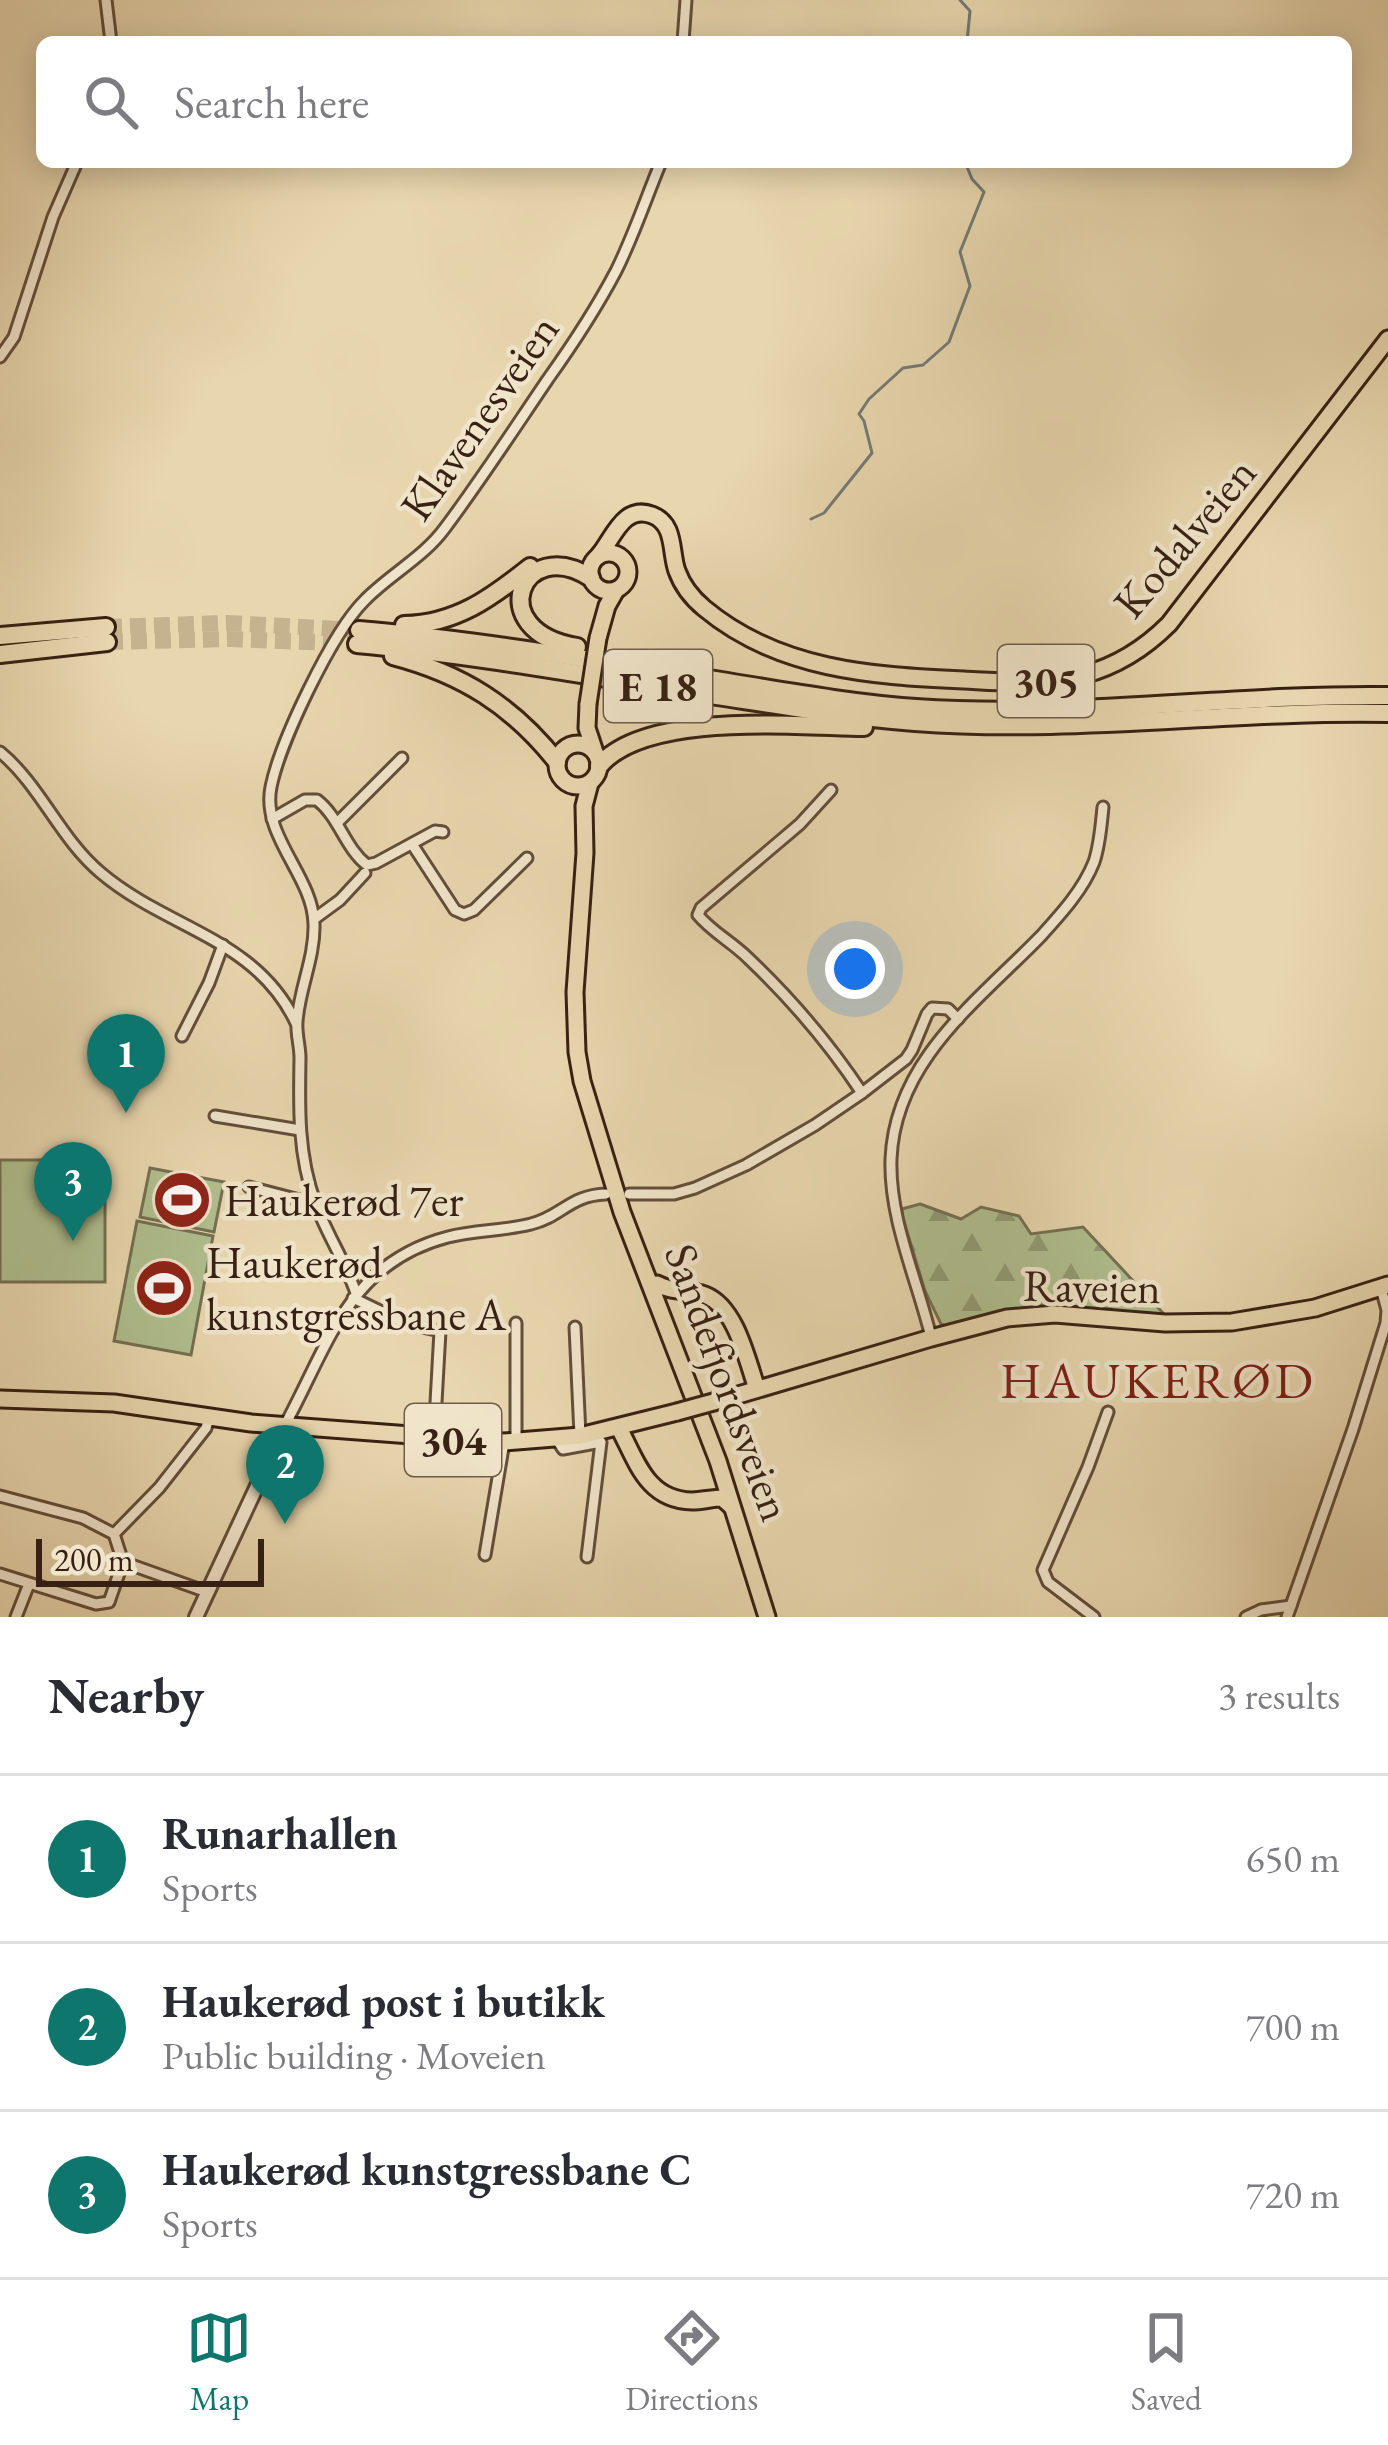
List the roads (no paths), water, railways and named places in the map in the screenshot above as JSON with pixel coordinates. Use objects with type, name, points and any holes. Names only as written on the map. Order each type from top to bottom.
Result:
[{"type":"highway","points":[[358,637],[451,618],[553,557],[595,570]]},
{"type":"highway","name":"E 18","points":[[595,570],[545,567],[532,575],[520,604],[531,628],[558,644],[903,700],[913,708]]},
{"type":"highway","points":[[0,636],[106,634],[0,654]]},
{"type":"highway","name":"E 18","points":[[358,637],[487,644],[913,708],[1047,710],[1286,697],[1388,697]]},
{"type":"highway","name":"E 18","points":[[358,637],[842,715],[960,725],[1388,712]]},
{"type":"highway","name":"E 18","points":[[358,637],[464,681],[503,707],[557,762]]},
{"type":"highway","points":[[595,767],[631,742],[693,728],[948,730],[960,725]]},
{"type":"main road","name":"Kodalveien","points":[[623,521],[643,513],[662,521],[678,574],[695,600],[741,633],[795,658],[838,669],[932,679],[1043,681],[1083,676],[1129,656],[1169,624],[1388,339]]},
{"type":"main road","points":[[598,638],[607,605],[628,574],[618,550],[623,521]]},
{"type":"main road","points":[[572,744],[588,704],[598,638],[595,570],[614,529],[623,521]]},
{"type":"main road","points":[[595,570],[611,553],[624,560]]},
{"type":"main road","points":[[595,570],[606,591],[616,590]]},
{"type":"main road","name":"Sandefjordsveien","points":[[588,704],[587,728],[595,767],[584,806],[575,992],[577,1052],[610,1175],[718,1461],[767,1617]]},
{"type":"main road","points":[[572,744],[587,746],[595,767],[579,786],[567,784],[559,775],[557,762],[563,749],[572,744]]},
{"type":"main road","name":"Sandefjordsveien","points":[[567,784],[577,807],[581,904]]},
{"type":"main road","name":"Sandefjordsveien","points":[[610,1175],[671,1318],[736,1494],[760,1574],[767,1617]]},
{"type":"main road","points":[[657,1284],[673,1292],[708,1296],[727,1310],[752,1390]]},
{"type":"main road","name":"Raveien","points":[[626,1426],[1007,1318],[1042,1314],[1183,1323],[1251,1320],[1334,1304],[1385,1286]]},
{"type":"main road","points":[[671,1318],[681,1298],[704,1299],[721,1310],[752,1390]]},
{"type":"main road","name":"304","points":[[0,1399],[114,1403],[285,1426],[510,1442],[556,1440],[626,1426]]},
{"type":"main road","points":[[626,1426],[642,1466],[656,1483],[676,1494],[700,1496],[711,1491],[718,1480],[718,1461]]},
{"type":"main road","points":[[626,1426],[641,1473],[658,1491],[690,1501],[722,1498],[736,1514]]},
{"type":"street","points":[[106,0],[110,36]]},
{"type":"street","points":[[683,36],[686,0]]},
{"type":"street","points":[[0,357],[14,338],[74,168]]},
{"type":"street","name":"Klavenesveien","points":[[272,819],[271,787],[295,719],[340,633],[368,597],[441,533],[558,367],[617,268],[659,168]]},
{"type":"street","points":[[0,752],[100,872],[241,956],[280,994],[296,1023],[303,1158],[315,1204],[355,1296],[405,1323],[440,1331],[434,1438]]},
{"type":"street","points":[[338,823],[402,758]]},
{"type":"street","points":[[831,790],[800,824],[701,908],[698,916],[787,996],[835,1052],[862,1093]]},
{"type":"street","points":[[296,1023],[314,919],[305,888],[272,819],[310,799],[321,802],[367,865],[435,831],[443,832]]},
{"type":"street","points":[[931,1337],[895,1208],[896,1122],[922,1063],[1078,891],[1094,861],[1102,808]]},
{"type":"street","points":[[412,844],[455,910],[464,914],[474,910],[527,857]]},
{"type":"street","points":[[314,919],[365,873]]},
{"type":"street","points":[[182,1036],[223,945]]},
{"type":"street","points":[[628,1194],[674,1194],[773,1150],[906,1059],[932,1008],[948,1009],[958,1019]]},
{"type":"street","points":[[215,1116],[300,1130]]},
{"type":"street","points":[[249,1187],[315,1204]]},
{"type":"street","points":[[196,1617],[316,1362],[355,1296],[394,1260],[428,1243],[543,1221],[576,1199],[606,1194]]},
{"type":"street","points":[[1246,1617],[1261,1610],[1289,1612],[1386,1323],[1385,1286]]},
{"type":"street","points":[[485,1555],[510,1442],[516,1322]]},
{"type":"street","points":[[575,1327],[580,1436]]},
{"type":"street","points":[[1094,1617],[1048,1582],[1043,1570],[1108,1412]]},
{"type":"street","points":[[114,1534],[159,1488],[209,1418]]},
{"type":"street","points":[[556,1440],[563,1449],[601,1442],[587,1557]]},
{"type":"street","points":[[0,1496],[83,1518],[114,1534],[124,1562],[103,1617]]},
{"type":"street","points":[[124,1562],[207,1592]]},
{"type":"street","points":[[0,1574],[96,1604],[109,1602]]},
{"type":"street","points":[[16,1617],[29,1584]]},
{"type":"waterway","points":[[960,0],[970,11],[968,36]]},
{"type":"waterway","points":[[811,519],[824,513],[872,453],[859,414],[869,399],[903,368],[923,365],[949,342],[970,286],[960,252],[984,192],[967,168]]},
{"type":"tunnel","points":[[106,627],[227,623],[358,630]]},
{"type":"tunnel","points":[[107,642],[229,639],[357,644]]},
{"type":"place","name":"Runarhallen","points":[[126,1113]]},
{"type":"place","name":"Haukerød 7er","points":[[182,1200]]},
{"type":"place","name":"Haukerød kunstgressbane C","points":[[73,1241]]},
{"type":"place","name":"Haukerød kunstgressbane A","points":[[164,1288]]},
{"type":"place","name":"Haukerød post i butikk","points":[[285,1524]]},
{"type":"district","name":"HAUKERØD","points":[[1158,1380]]}]
